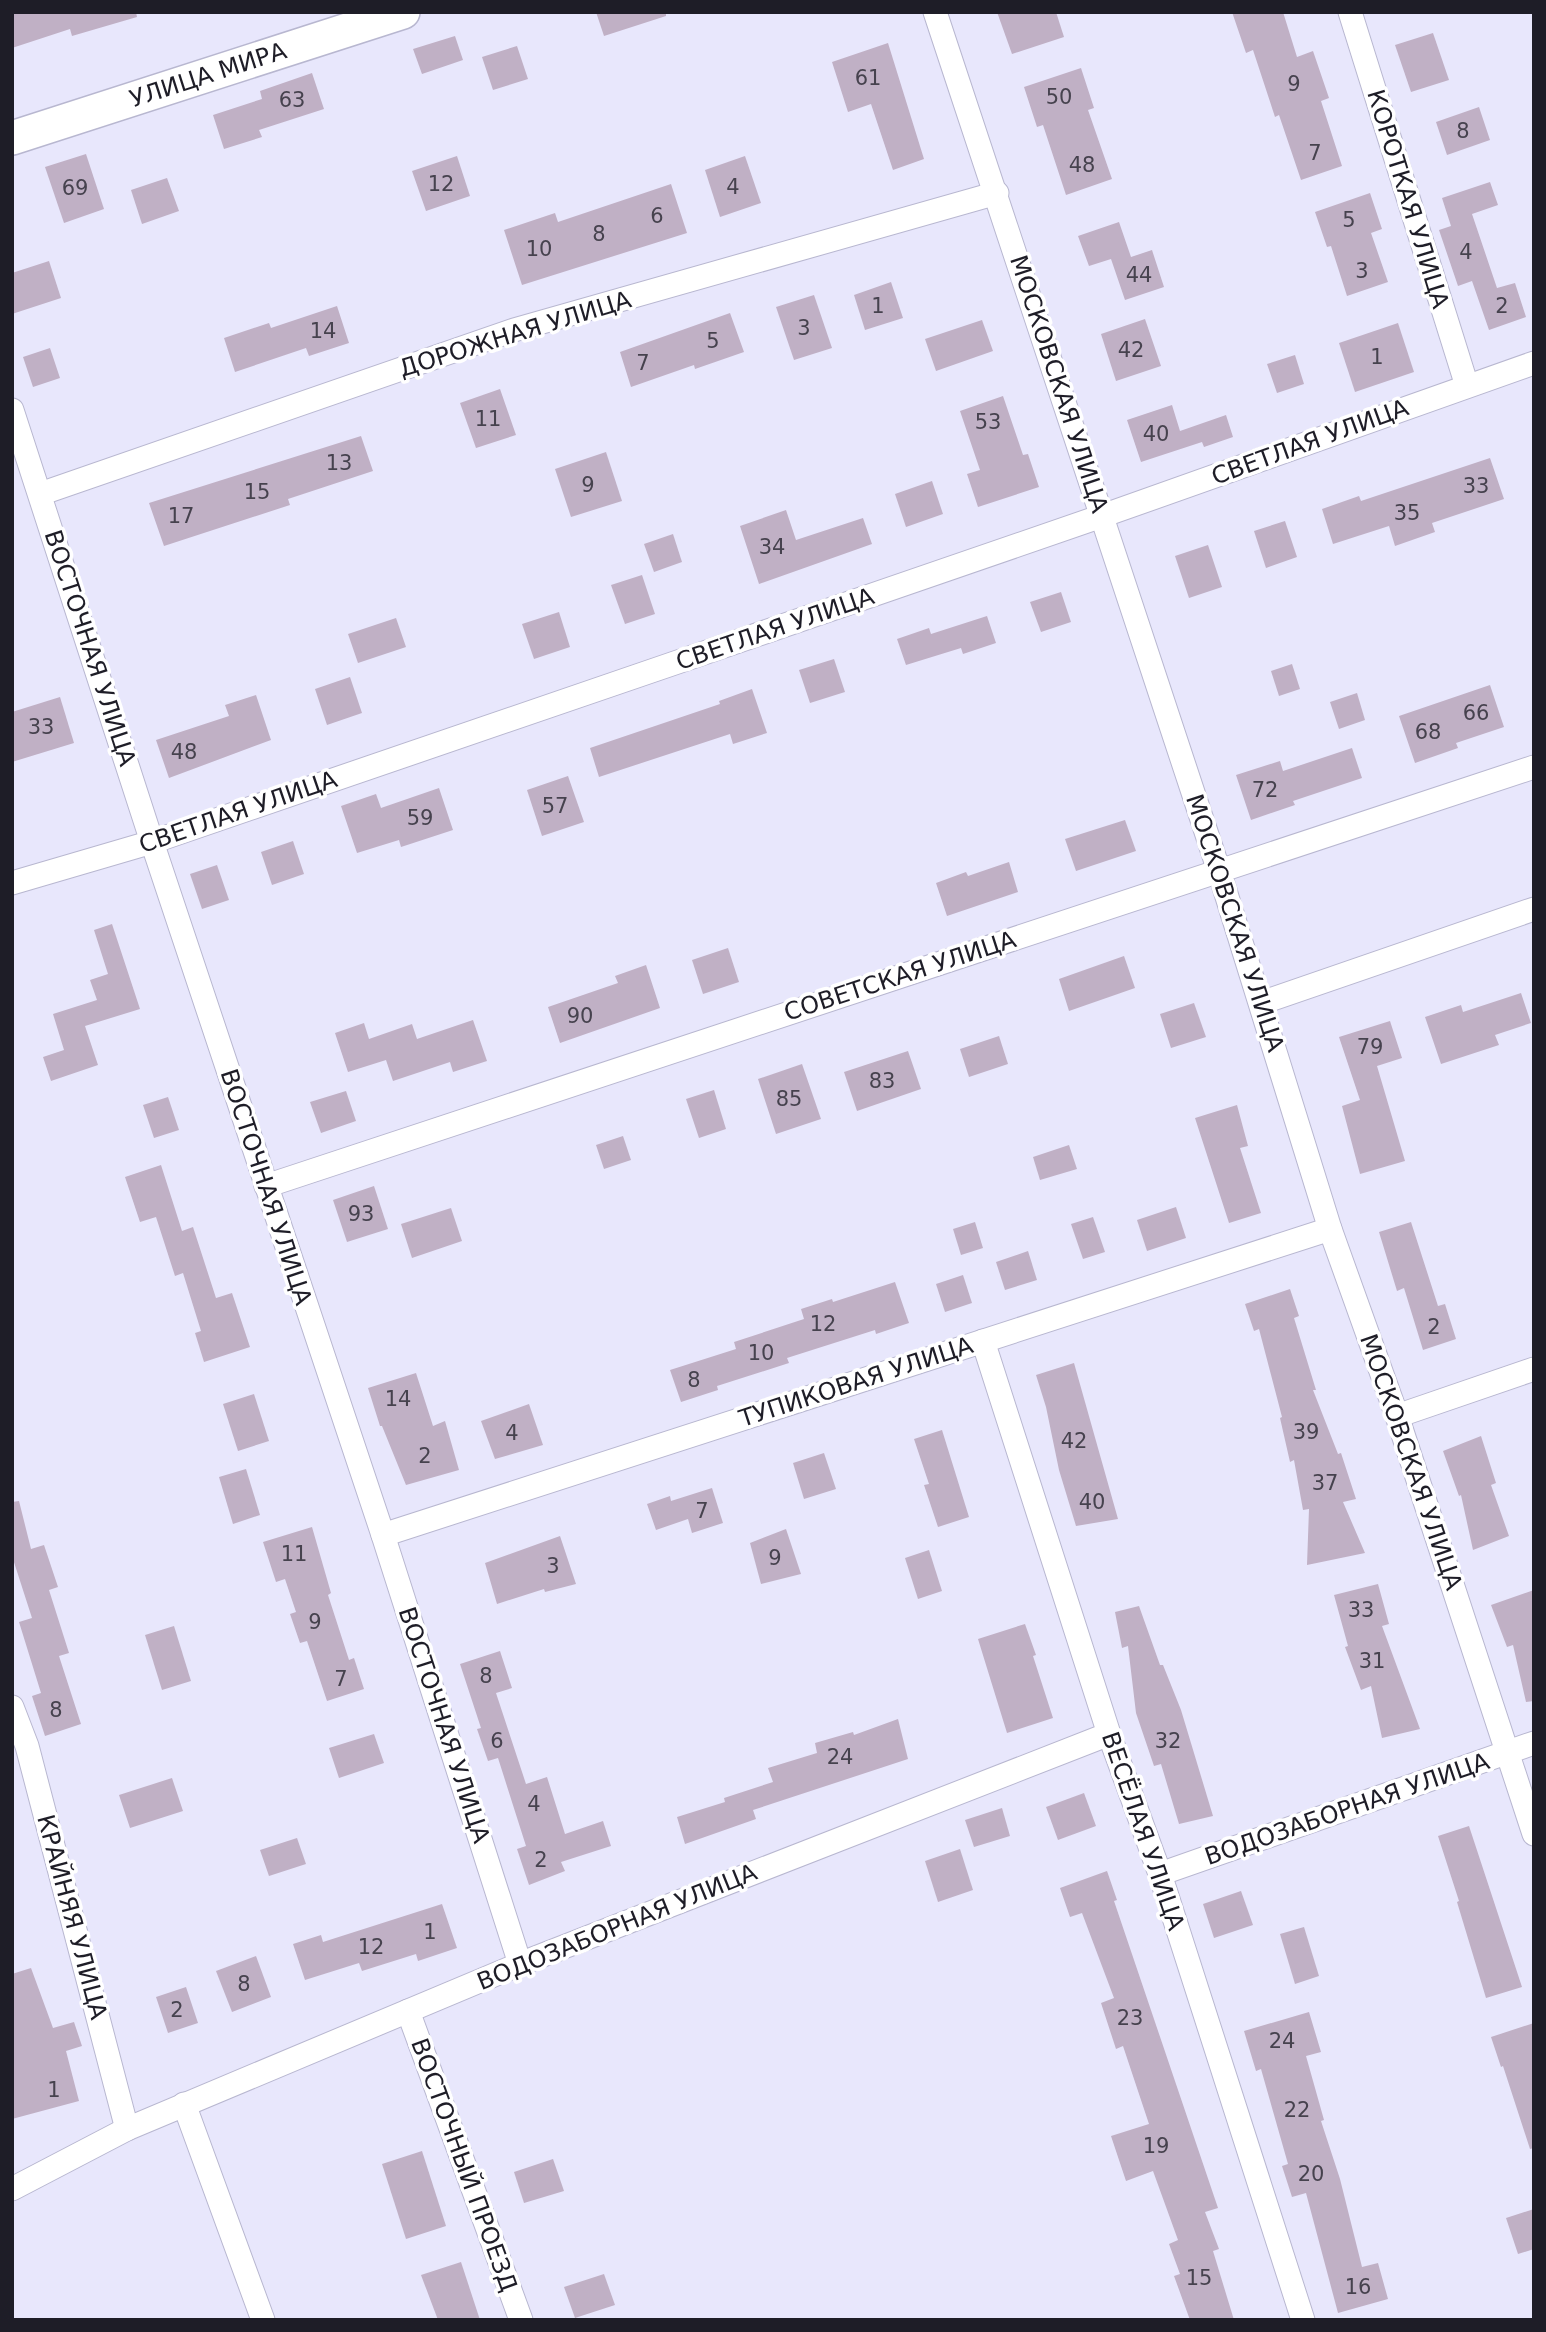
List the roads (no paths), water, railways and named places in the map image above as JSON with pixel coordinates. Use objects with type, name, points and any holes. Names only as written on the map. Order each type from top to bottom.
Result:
[{"type":"street","name":"УЛИЦА МИРА","points":[[12,138],[403,12]]},
{"type":"street","name":"МОСКОВСКАЯ УЛИЦА","points":[[935,12],[1219,871],[1330,1229],[1397,1416],[1534,1834]]},
{"type":"street","name":"КОРОТКАЯ УЛИЦА","points":[[1350,12],[1467,386]]},
{"type":"street","name":"ДОРОЖНАЯ УЛИЦА","points":[[40,494],[514,330],[997,193]]},
{"type":"street","name":"СВЕТЛАЯ УЛИЦА","points":[[12,883],[152,842],[1102,516],[1534,363]]},
{"type":"street","name":"ВОСТОЧНАЯ УЛИЦА","points":[[12,410],[152,842],[383,1535],[520,1964]]},
{"type":"street","name":"СОВЕТСКАЯ УЛИЦА","points":[[266,1186],[1534,767]]},
{"type":"street","points":[[1261,1003],[1534,909]]},
{"type":"street","name":"ТУПИКОВАЯ УЛИЦА","points":[[383,1535],[1330,1229]]},
{"type":"street","name":"ВЕСЁЛАЯ УЛИЦА","points":[[983,1341],[1109,1734],[1160,1874],[1304,2320]]},
{"type":"street","points":[[1397,1416],[1534,1369]]},
{"type":"street","name":"КРАЙНЯЯ УЛИЦА","points":[[12,1707],[27,1746],[127,2129]]},
{"type":"street","name":"ВОДОЗАБОРНАЯ УЛИЦА","points":[[12,2189],[127,2129],[520,1964],[1109,1734]]},
{"type":"street","name":"ВОДОЗАБОРНАЯ УЛИЦА","points":[[1160,1874],[1534,1743]]},
{"type":"street","name":"ВОСТОЧНЫЙ ПРОЕЗД","points":[[408,2011],[521,2320]]},
{"type":"street","points":[[184,2104],[263,2320]]}]
